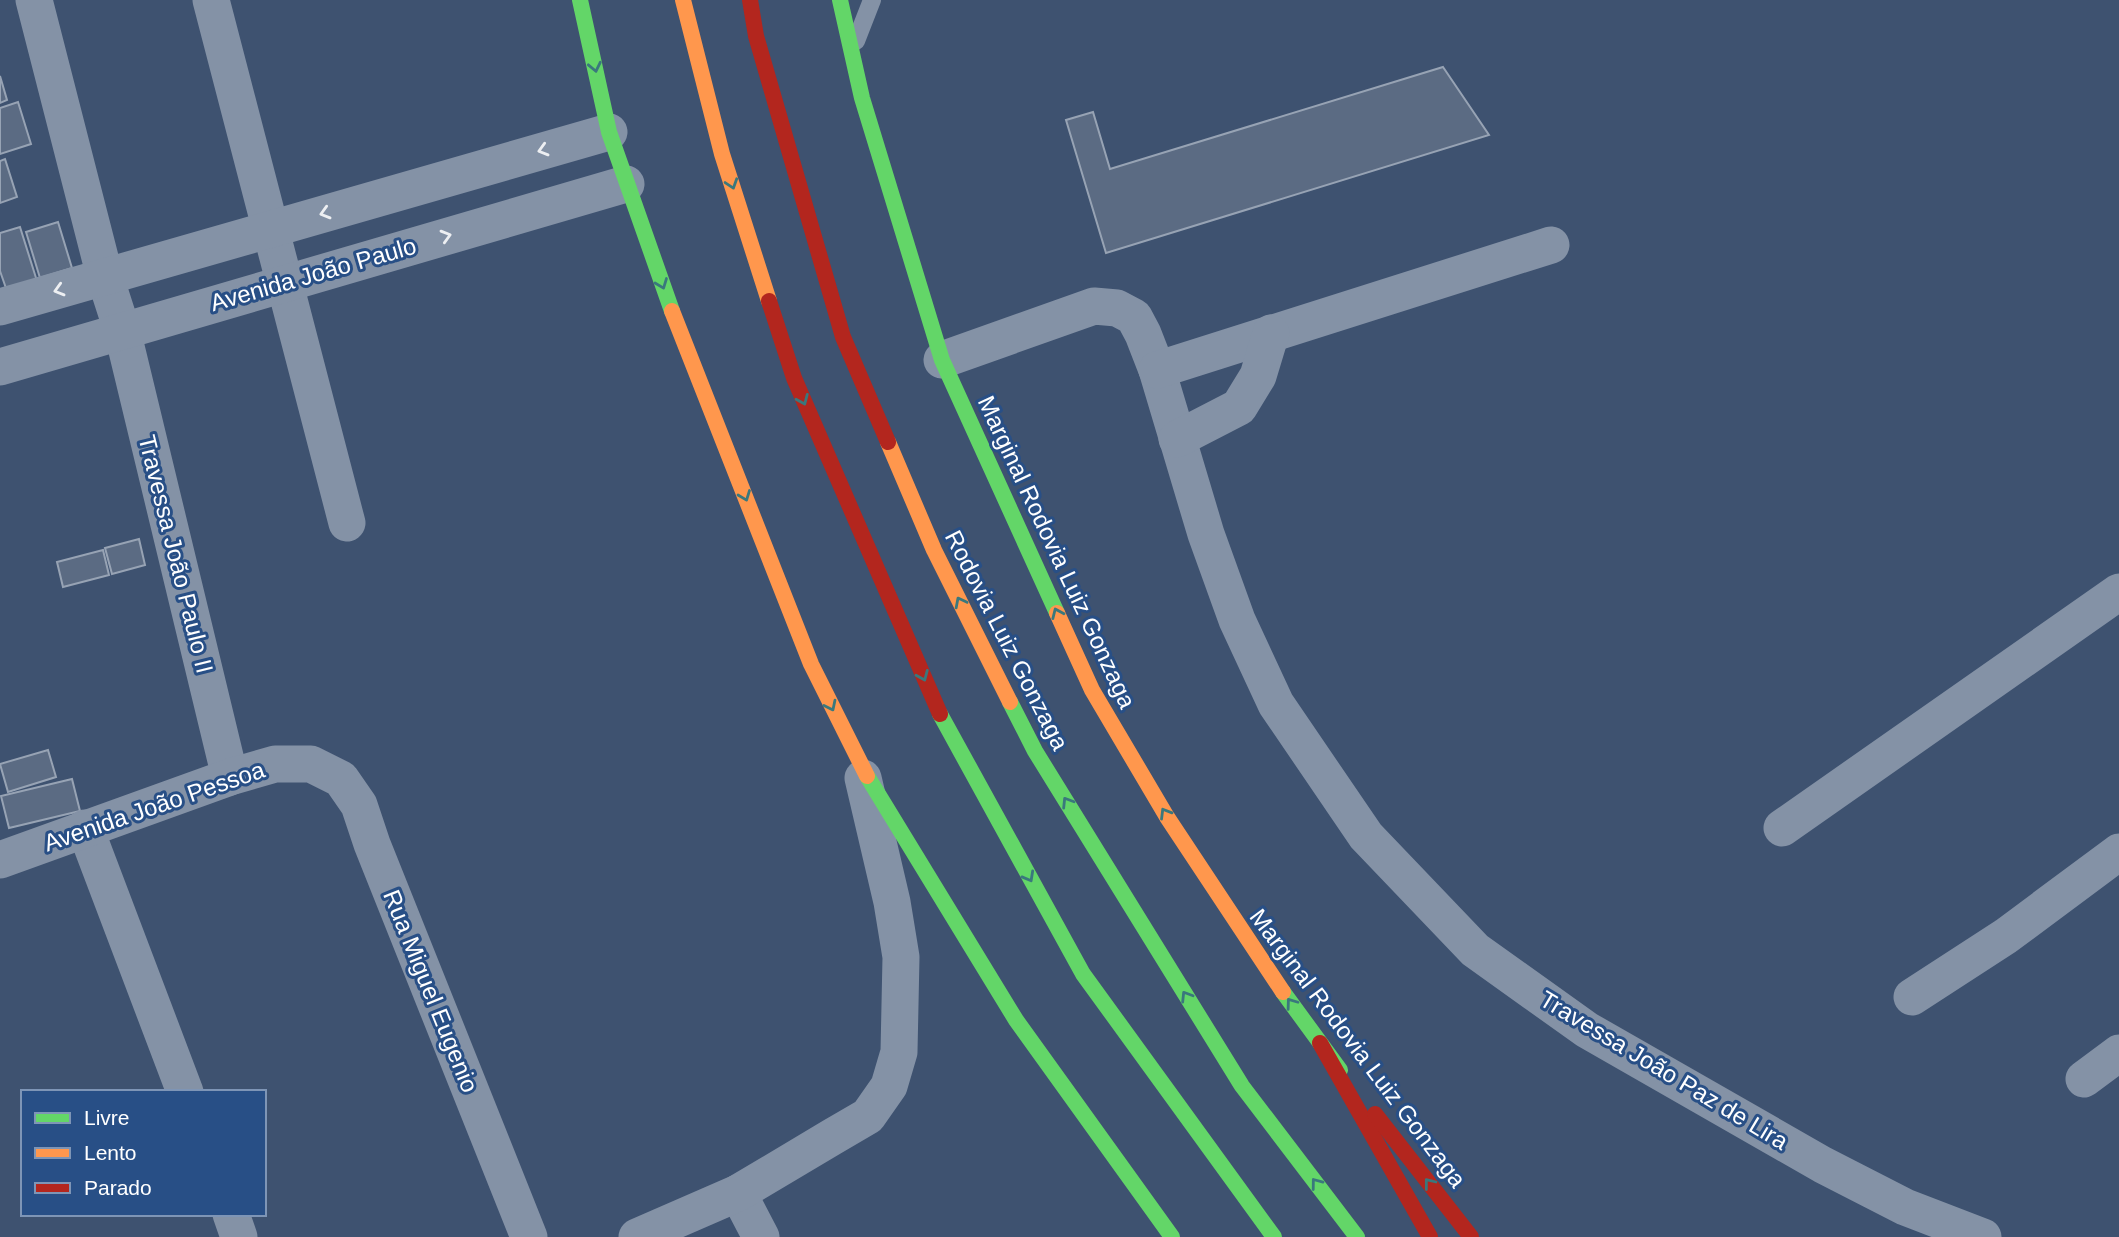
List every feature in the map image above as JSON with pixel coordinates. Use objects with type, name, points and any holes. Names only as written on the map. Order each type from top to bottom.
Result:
[{"type":"main road","points":[[580,0],[609,132],[626,184],[662,285],[811,664],[859,763],[1016,1020],[1172,1237]]},
{"type":"main road","points":[[683,0],[722,154],[794,378],[945,727],[1083,974],[1274,1237]]},
{"type":"main road","name":"Rodovia Luiz Gonzaga","points":[[750,0],[756,36],[843,337],[934,550],[1049,774],[1242,1086],[1357,1237]]},
{"type":"main road","name":"Marginal Rodovia Luiz Gonzaga","points":[[840,0],[862,98],[942,360],[1092,690],[1167,817],[1271,975],[1320,1044],[1471,1237]]},
{"type":"main road","points":[[677,41],[722,154]]},
{"type":"main road","points":[[1320,1044],[1411,1199],[1430,1237]]},
{"type":"street","name":"Travessa João Paulo II","points":[[34,0],[105,277],[122,330],[230,777]]},
{"type":"street","points":[[211,0],[347,523]]},
{"type":"street","points":[[0,307],[609,132]]},
{"type":"street","name":"Avenida João Paulo","points":[[0,367],[626,184]]},
{"type":"street","points":[[1157,370],[1551,245]]},
{"type":"street","name":"Travessa João Paz de Lira","points":[[942,360],[1094,306],[1118,308],[1134,317],[1157,370],[1206,534],[1237,620],[1276,704],[1366,836],[1475,950],[1587,1030],[1823,1165],[1905,1207],[1983,1237]]},
{"type":"street","points":[[1177,439],[1239,407],[1258,376],[1271,333]]},
{"type":"street","points":[[1782,828],[2119,592]]},
{"type":"street","points":[[637,1237],[738,1193],[868,1116],[889,1086],[898,1052],[901,957],[892,902],[859,763]]},
{"type":"street","name":"Avenida João Pessoa","points":[[0,860],[230,777],[275,764],[311,764]]},
{"type":"street","name":"Rua Miguel Eugenio","points":[[311,764],[341,779],[359,805],[372,844],[529,1237]]},
{"type":"street","points":[[85,828],[183,1090]]},
{"type":"street","points":[[1912,997],[2006,936],[2119,852]]},
{"type":"street","points":[[2084,1079],[2119,1053]]},
{"type":"street","points":[[738,1193],[761,1237]]},
{"type":"street","points":[[232,1216],[239,1237]]},
{"type":"lane","points":[[852,51],[872,0]]},
{"type":"building","points":[[1443,67],[1489,135],[1106,253],[1066,120],[1093,112],[1110,169]]},
{"type":"building","points":[[0,76],[7,100],[0,103]]},
{"type":"building","points":[[18,102],[31,144],[0,154],[0,108]]},
{"type":"building","points":[[5,159],[17,197],[0,203],[0,161]]},
{"type":"building","points":[[58,222],[72,268],[40,278],[26,232]]},
{"type":"building","points":[[20,227],[37,281],[7,291],[0,271],[0,233]]},
{"type":"building","points":[[139,539],[145,565],[112,574],[105,548]]},
{"type":"building","points":[[103,550],[109,575],[63,587],[57,562]]},
{"type":"building","points":[[48,750],[56,777],[8,792],[0,764]]},
{"type":"building","points":[[72,779],[80,811],[9,828],[1,796]]},
{"type":"traffic: fast","points":[[580,0],[609,132],[672,311]]},
{"type":"traffic: fast","points":[[840,0],[862,98],[942,360],[1057,613]]},
{"type":"traffic: fast","points":[[1010,702],[1035,751],[1242,1086],[1357,1237]]},
{"type":"traffic: fast","points":[[940,714],[1083,974],[1274,1237]]},
{"type":"traffic: fast","points":[[867,776],[1016,1020],[1172,1237]]},
{"type":"traffic: fast","points":[[1283,992],[1340,1070]]},
{"type":"traffic: slow","points":[[683,0],[722,154],[769,301]]},
{"type":"traffic: slow","points":[[672,311],[811,664],[867,776]]},
{"type":"traffic: slow","points":[[888,442],[934,550],[1010,702]]},
{"type":"traffic: slow","points":[[1057,613],[1092,690],[1167,817],[1283,992]]},
{"type":"traffic: jam","points":[[750,0],[756,36],[843,337],[888,442]]},
{"type":"traffic: jam","points":[[769,301],[794,378],[940,714]]},
{"type":"traffic: jam","points":[[1320,1043],[1430,1237]]},
{"type":"traffic: jam","points":[[1375,1114],[1471,1237]]}]
